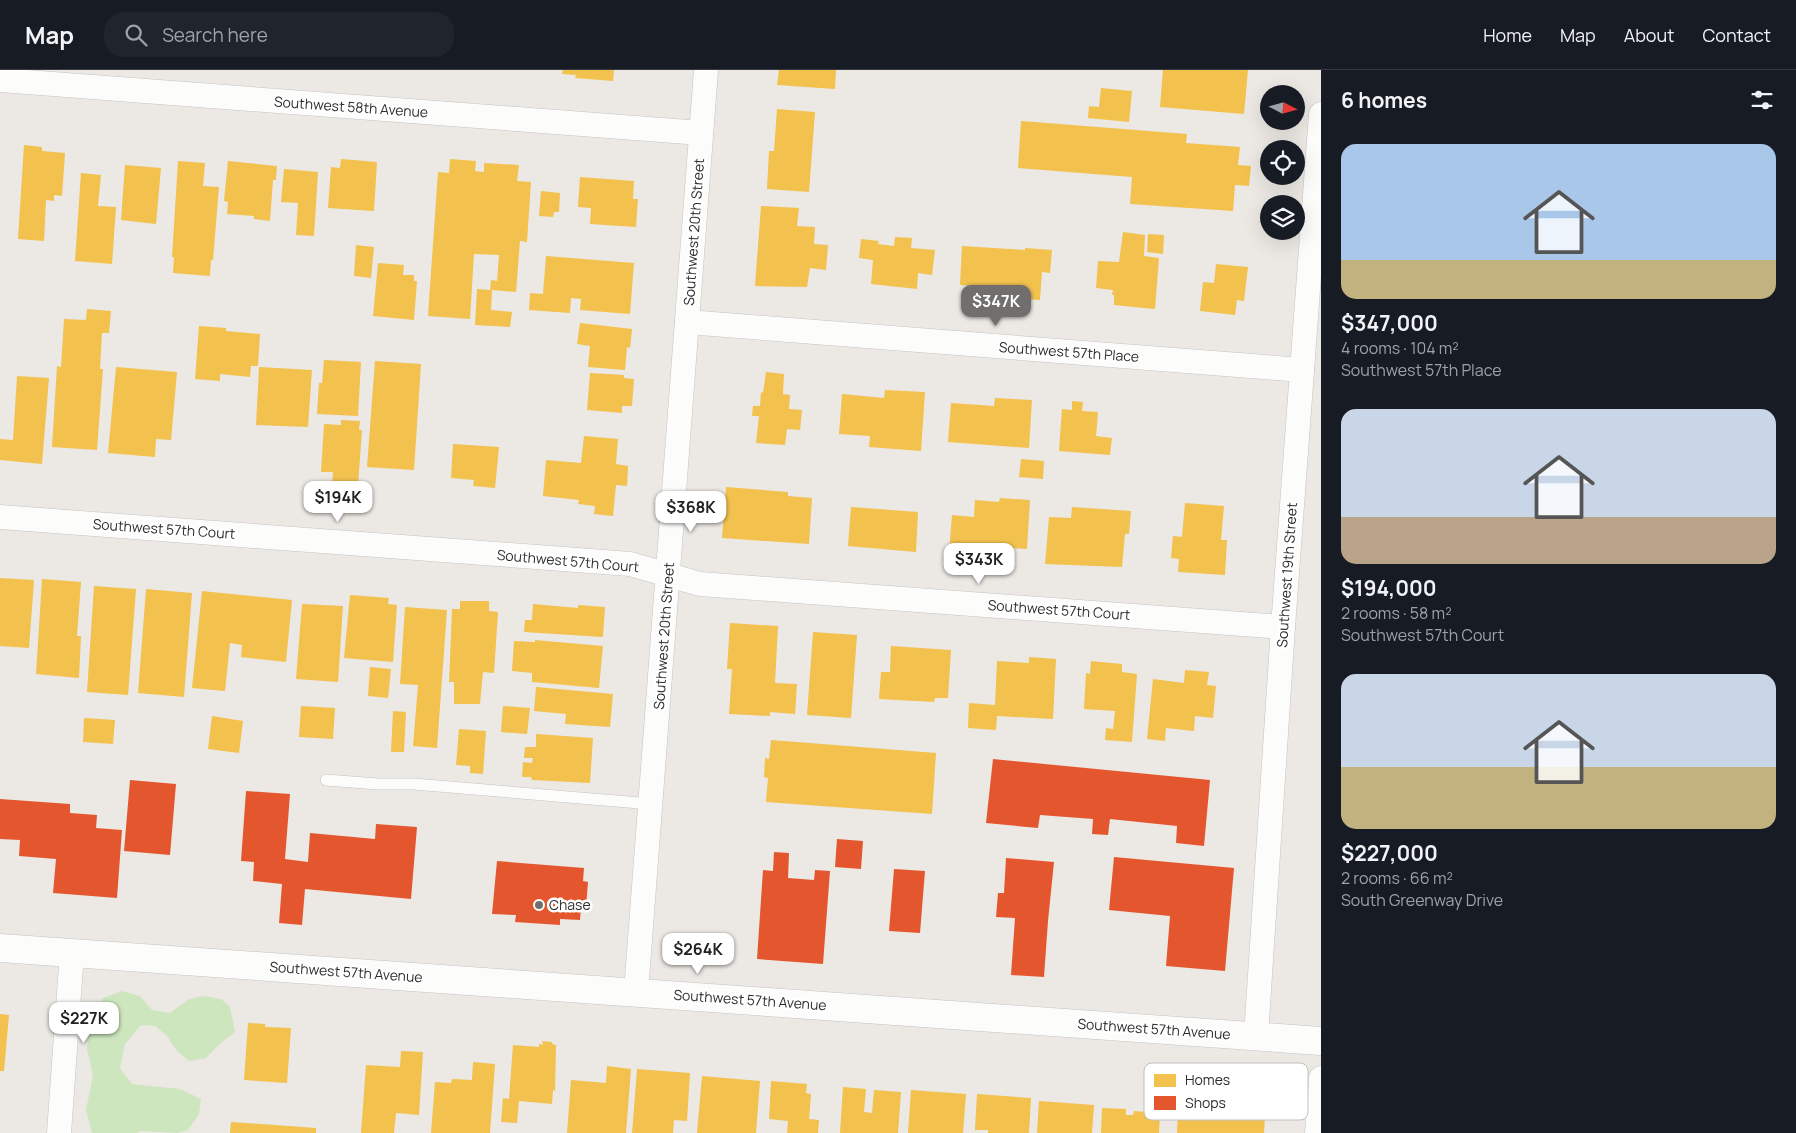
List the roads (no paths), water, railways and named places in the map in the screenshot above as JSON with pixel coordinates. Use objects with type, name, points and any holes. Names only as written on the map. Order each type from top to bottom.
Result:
[{"type":"main road","name":"Southwest 57th Avenue","points":[[0,948],[1321,1041]]},
{"type":"street","name":"Southwest 20th Street","points":[[636,992],[652,804],[706,70]]},
{"type":"street","name":"Southwest 58th Avenue","points":[[0,80],[701,133]]},
{"type":"street","name":"Southwest 19th Street","points":[[1256,1036],[1283,627],[1321,114]]},
{"type":"street","name":"Southwest 57th Place","points":[[687,322],[1302,370]]},
{"type":"street","name":"Southwest 57th Court","points":[[0,517],[630,564],[700,584],[1283,627]]},
{"type":"street","points":[[59,1133],[72,952]]},
{"type":"street","points":[[1317,1133],[1321,1078]]},
{"type":"lane","points":[[326,780],[378,784],[414,784],[652,804]]},
{"type":"place","name":"Chase","points":[[539,905]]}]
